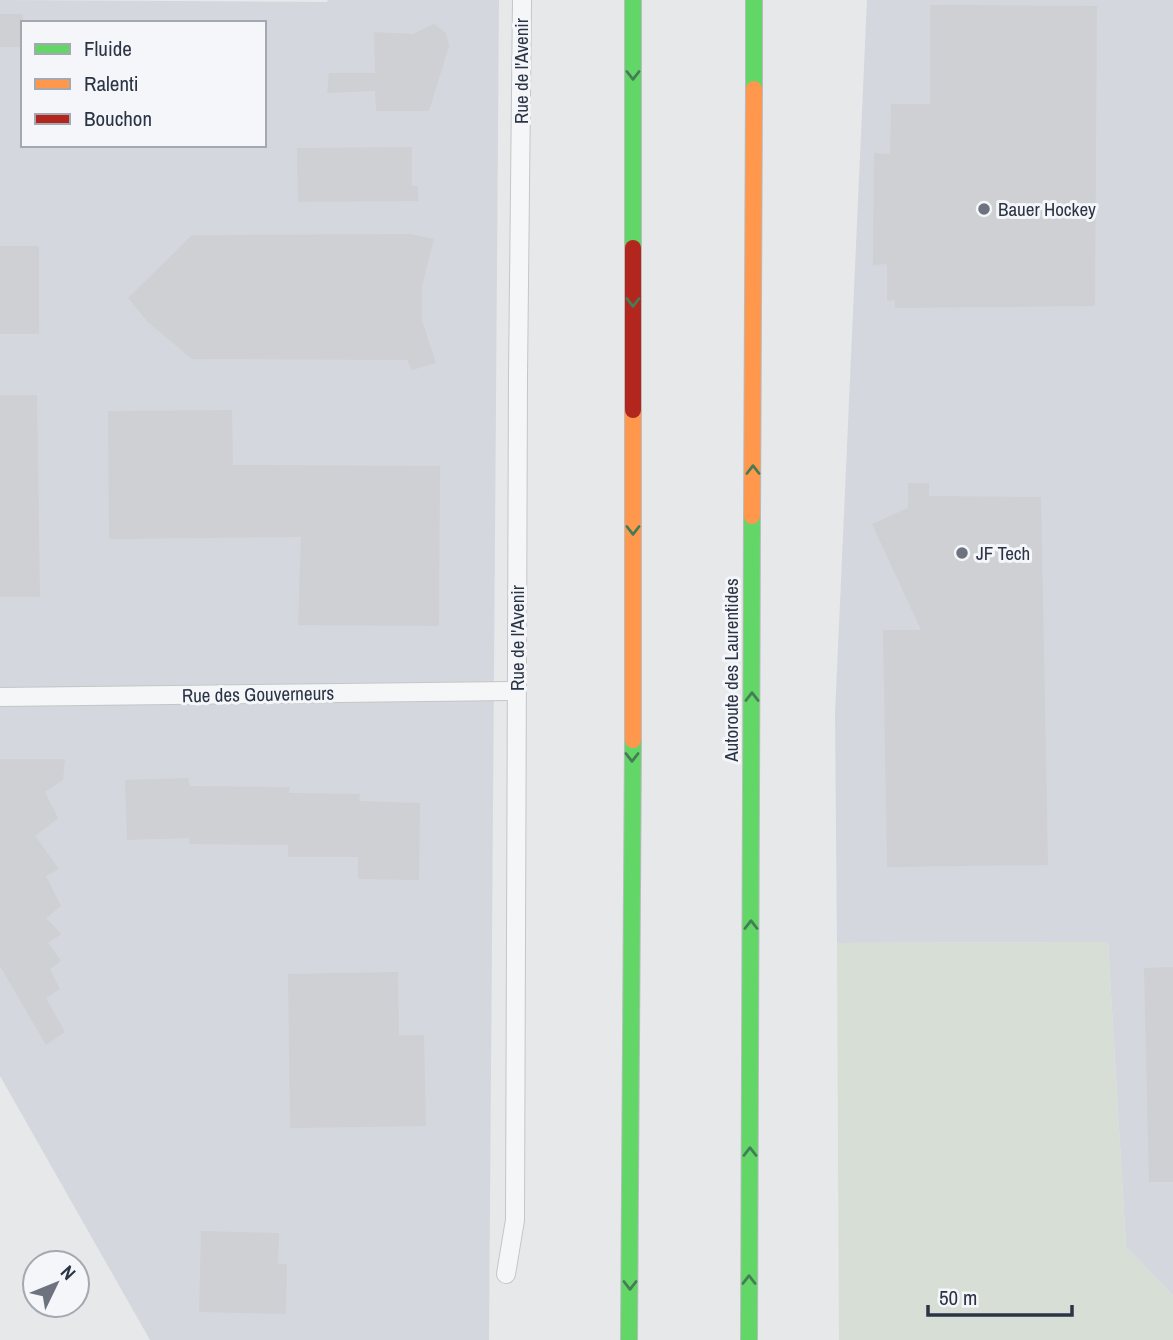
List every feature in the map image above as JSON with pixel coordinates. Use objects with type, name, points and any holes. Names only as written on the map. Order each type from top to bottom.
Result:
[{"type":"highway","points":[[629,1340],[634,0]]},
{"type":"highway","name":"Autoroute des Laurentides","points":[[749,1340],[754,0]]},
{"type":"street","name":"Rue de l'Avenir","points":[[506,1274],[515,1220],[522,0]]},
{"type":"street","name":"Rue des Gouverneurs","points":[[0,697],[517,691]]},
{"type":"shaded area","points":[[0,0],[499,0],[489,1340],[150,1340],[0,1076]]},
{"type":"shaded area","points":[[867,0],[1173,0],[1173,1295],[1126,1247],[1108,942],[837,943],[835,714]]},
{"type":"shaded area","points":[[1108,942],[1126,1247],[1173,1295],[1173,1340],[839,1340],[837,943]]},
{"type":"building","name":"Bauer Hockey","points":[[930,5],[1097,6],[1095,306],[895,308],[895,300],[887,301],[887,264],[873,265],[874,153],[890,154],[891,104],[930,104]]},
{"type":"building","points":[[0,14],[23,14],[21,47],[0,47]]},
{"type":"building","points":[[434,24],[446,33],[449,46],[429,111],[376,111],[375,91],[327,93],[329,73],[375,73],[374,32],[413,34]]},
{"type":"building","points":[[412,147],[412,186],[418,186],[418,201],[298,202],[297,148]]},
{"type":"building","points":[[410,234],[434,239],[422,286],[422,320],[436,363],[412,370],[407,360],[192,359],[148,322],[128,298],[192,235]]},
{"type":"building","points":[[0,246],[39,246],[39,334],[0,334]]},
{"type":"building","points":[[0,395],[37,395],[40,597],[0,597]]},
{"type":"building","points":[[232,410],[233,465],[440,466],[439,626],[298,625],[301,537],[109,539],[108,411]]},
{"type":"building","points":[[908,483],[929,483],[929,496],[1041,497],[1048,865],[887,867],[883,630],[921,630],[872,524],[908,508]]},
{"type":"building","points":[[0,759],[65,759],[63,780],[45,792],[58,818],[35,836],[59,869],[46,876],[61,906],[46,918],[61,934],[48,943],[61,961],[50,969],[60,989],[46,998],[65,1032],[46,1045],[0,966]]},
{"type":"building","points":[[188,778],[190,786],[290,787],[289,793],[360,794],[359,801],[420,803],[419,880],[358,879],[358,857],[288,857],[288,845],[190,844],[189,838],[127,840],[125,780]]},
{"type":"building","points":[[1173,967],[1173,1182],[1149,1182],[1144,968]]},
{"type":"building","points":[[398,972],[399,1035],[424,1035],[426,1126],[290,1128],[288,974]]},
{"type":"building","points":[[201,1231],[279,1233],[278,1264],[287,1264],[286,1314],[199,1312]]},
{"type":"traffic: fast","points":[[633,0],[633,248]]},
{"type":"traffic: fast","points":[[754,0],[754,89]]},
{"type":"traffic: fast","points":[[749,1340],[752,516]]},
{"type":"traffic: fast","points":[[629,1340],[633,740]]},
{"type":"traffic: slow","points":[[752,516],[754,89]]},
{"type":"traffic: slow","points":[[633,410],[633,740]]},
{"type":"traffic: jam","points":[[633,248],[633,410]]},
{"type":"place","name":"Bauer Hockey","points":[[984,209]]},
{"type":"place","name":"JF Tech","points":[[962,553]]}]
